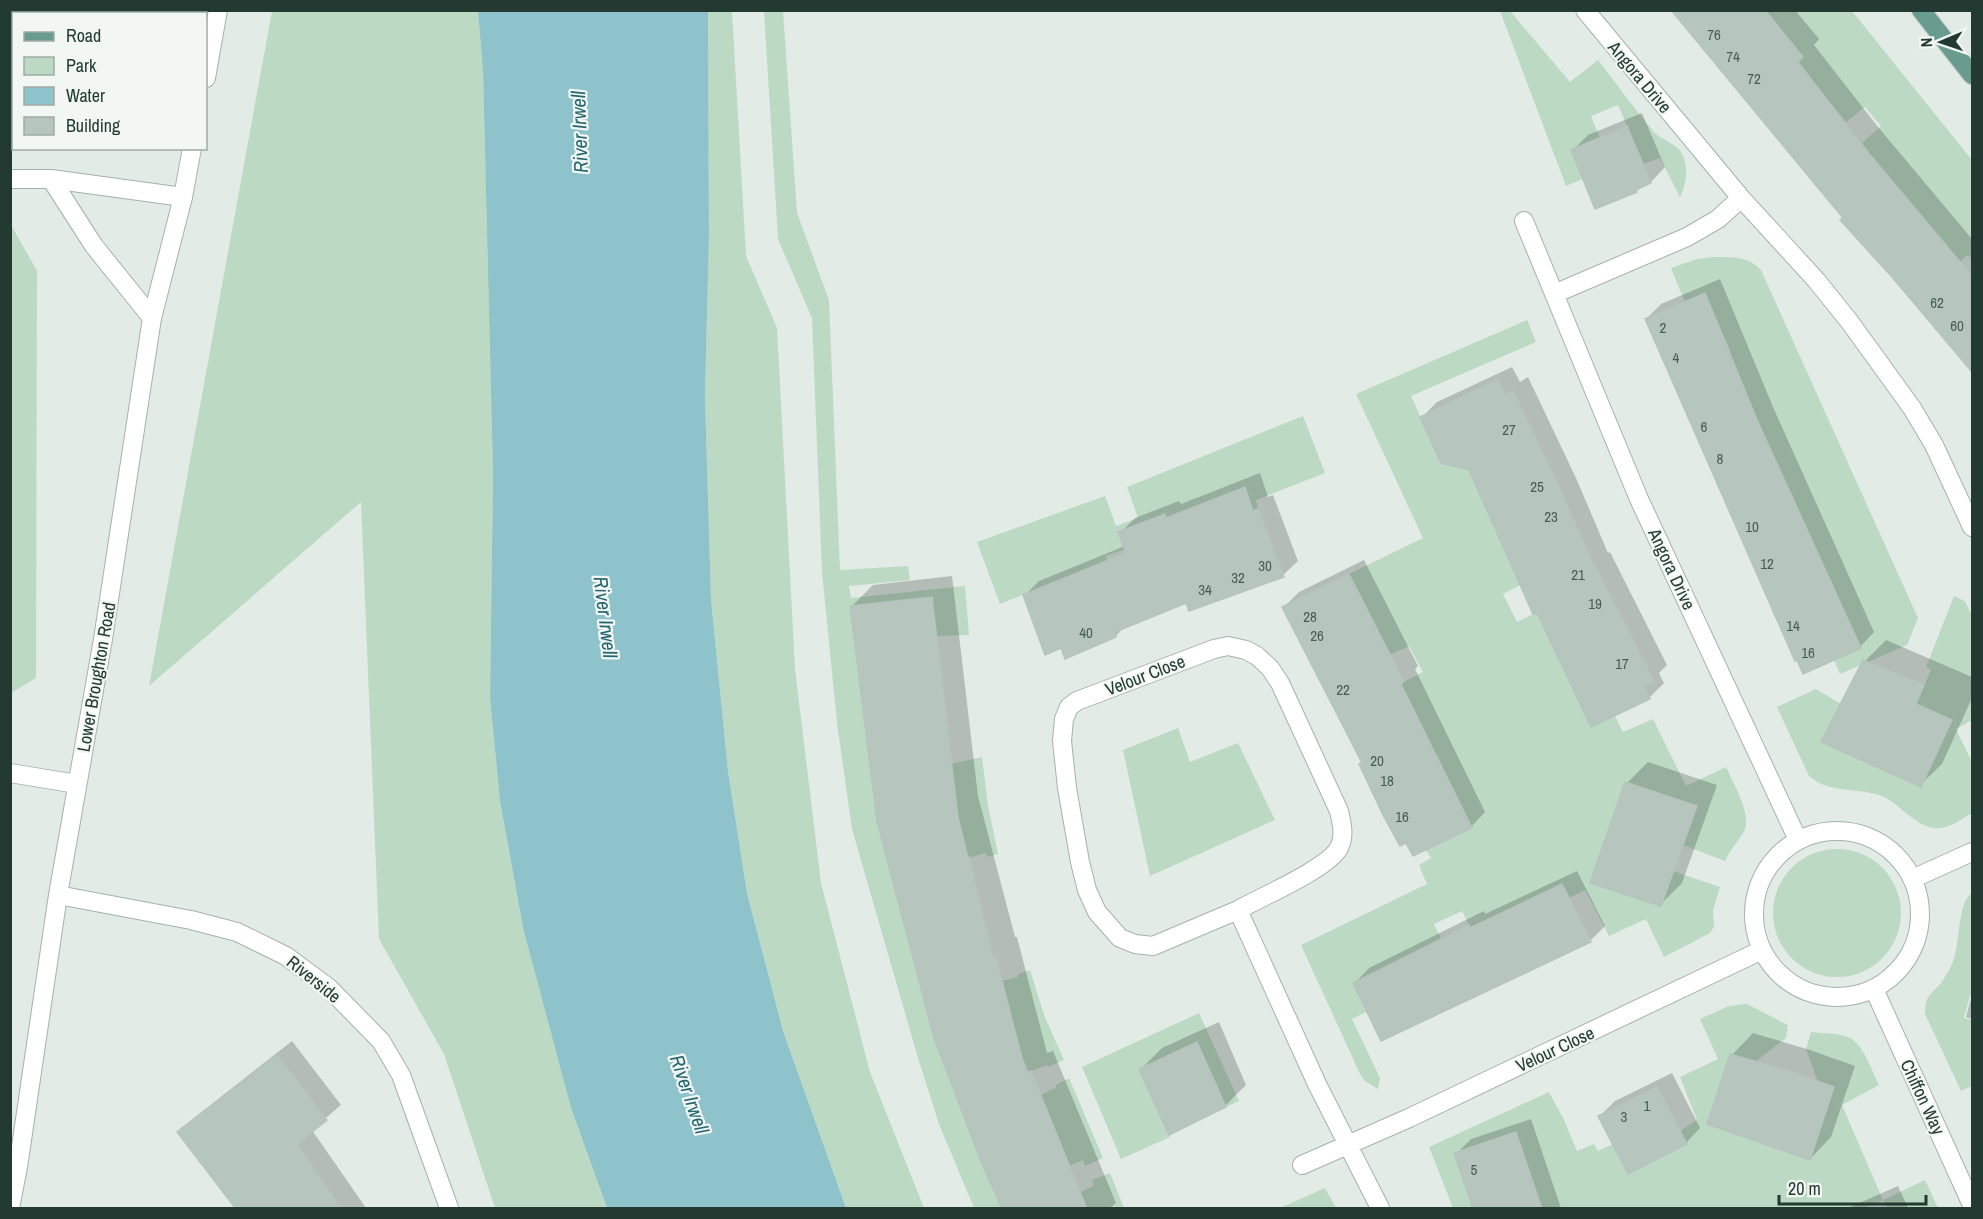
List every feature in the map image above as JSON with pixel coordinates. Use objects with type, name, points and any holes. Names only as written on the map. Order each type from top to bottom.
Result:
[{"type":"main road","points":[[1921,10],[1972,75]]},
{"type":"street","points":[[207,72],[218,10]]},
{"type":"street","name":"Angora Drive","points":[[1586,10],[1741,198],[1816,280],[1855,328],[1912,408],[1934,446],[1972,527]]},
{"type":"street","name":"Lower Broughton Road","points":[[10,1208],[58,895],[104,639],[152,318],[183,197],[192,150]]},
{"type":"street","points":[[10,179],[51,179],[183,197]]},
{"type":"street","points":[[51,179],[94,246],[152,318]]},
{"type":"street","points":[[1554,294],[1687,237],[1718,219],[1741,198]]},
{"type":"street","name":"Angora Drive","points":[[1524,222],[1639,499],[1798,840]]},
{"type":"street","name":"Velour Close","points":[[1228,646],[1246,650],[1270,668],[1286,696],[1340,811],[1343,831],[1338,849],[1321,866],[1238,910],[1153,946],[1135,944],[1120,938],[1097,912],[1087,890],[1068,797],[1062,741],[1064,719],[1070,707],[1077,701],[1158,669],[1228,646]]},
{"type":"street","points":[[10,773],[77,784]]},
{"type":"street","points":[[1824,831],[1851,831],[1877,840],[1898,857],[1912,879],[1920,904],[1919,930],[1910,954],[1894,975],[1874,989],[1848,997],[1822,996],[1798,988],[1777,972],[1762,950],[1755,926],[1755,900],[1763,876],[1778,855],[1798,840],[1824,831]]},
{"type":"street","points":[[1912,879],[1972,852]]},
{"type":"street","name":"Riverside","points":[[58,895],[191,920],[237,932],[286,956],[329,988],[381,1041],[401,1075],[449,1209]]},
{"type":"street","points":[[1238,910],[1317,1084],[1380,1209]]},
{"type":"street","name":"Velour Close","points":[[1302,1165],[1409,1118],[1762,950]]},
{"type":"street","name":"Chiffon Way","points":[[1874,989],[1972,1204]]},
{"type":"green space","points":[[272,11],[478,11],[483,71],[493,474],[490,699],[500,801],[523,928],[571,1108],[607,1208],[495,1208],[444,1054],[379,939],[361,502],[149,686]]},
{"type":"green space","points":[[708,11],[732,11],[746,256],[777,328],[795,669],[821,883],[870,1072],[924,1208],[846,1208],[783,1031],[747,893],[728,771],[711,599],[705,397],[709,236]]},
{"type":"green space","points":[[764,11],[783,11],[797,213],[829,300],[840,570],[908,566],[910,580],[849,586],[851,598],[965,586],[969,635],[936,636],[931,597],[851,606],[951,764],[982,757],[988,806],[998,854],[988,857],[985,853],[968,858],[881,835],[935,1041],[1012,1021],[1002,981],[1018,977],[1018,974],[1030,970],[1044,1015],[1064,1060],[1029,1072],[1011,1032],[942,1060],[980,1159],[1002,1208],[974,1208],[939,1124],[852,829],[837,723],[822,572],[812,318],[778,239]]},
{"type":"green space","points":[[1500,11],[1510,11],[1570,82],[1598,60],[1655,133],[1681,152],[1686,174],[1680,197],[1660,158],[1643,164],[1618,105],[1591,116],[1600,138],[1571,150],[1583,179],[1566,186]]},
{"type":"green space","points":[[1765,11],[1852,11],[1972,160],[1972,260],[1968,255],[1946,273],[1938,236],[1890,178],[1855,165],[1869,152],[1862,143],[1881,126],[1865,107],[1846,122],[1821,91],[1798,110],[1774,82],[1803,57]]},
{"type":"green space","points":[[10,223],[37,271],[36,678],[11,693]]},
{"type":"green space","points":[[1734,257],[1745,260],[1761,270],[1918,618],[1907,645],[1840,674],[1834,660],[1860,648],[1835,590],[1810,601],[1820,559],[1790,490],[1770,499],[1773,456],[1743,387],[1711,359],[1730,350],[1705,293],[1685,302],[1671,268],[1697,259]]},
{"type":"green space","points":[[1527,320],[1536,342],[1411,396],[1433,445],[1465,461],[1548,571],[1503,594],[1517,622],[1537,612],[1591,726],[1615,716],[1623,732],[1653,719],[1686,786],[1726,767],[1741,800],[1746,826],[1725,861],[1683,845],[1697,806],[1673,871],[1720,887],[1713,910],[1714,927],[1710,933],[1664,957],[1646,919],[1609,936],[1585,890],[1569,898],[1562,884],[1483,954],[1462,911],[1434,924],[1441,938],[1353,983],[1366,1012],[1352,1019],[1380,1078],[1378,1089],[1365,1081],[1360,1074],[1301,945],[1427,884],[1419,865],[1431,858],[1426,850],[1471,828],[1418,718],[1396,686],[1423,672],[1409,646],[1389,655],[1349,574],[1423,538],[1356,394]]},
{"type":"green space","points":[[1303,416],[1325,473],[1256,500],[1258,509],[1253,511],[1245,487],[1141,543],[1106,556],[1107,561],[1000,604],[977,542],[1105,496],[1116,526],[1138,518],[1127,487]]},
{"type":"green space","points":[[1954,596],[1965,601],[1972,616],[1972,720],[1956,729],[1972,762],[1972,813],[1949,826],[1934,828],[1913,819],[1879,795],[1834,788],[1817,782],[1809,776],[1777,707],[1816,689],[1841,704],[1921,787],[1952,720],[1916,704],[1931,670],[1926,667]]},
{"type":"green space","points":[[1178,728],[1190,762],[1238,743],[1275,820],[1150,876],[1123,750]]},
{"type":"green space","points":[[1837,849],[1861,854],[1882,868],[1896,889],[1901,913],[1896,937],[1882,958],[1861,972],[1837,977],[1813,972],[1792,958],[1778,937],[1773,913],[1778,889],[1792,868],[1813,854]]},
{"type":"green space","points":[[1972,893],[1972,989],[1964,1018],[1972,1020],[1972,1086],[1961,1091],[1925,1014],[1925,1008],[1929,996],[1941,983],[1952,964],[1964,904]]},
{"type":"green space","points":[[1747,1004],[1788,1025],[1786,1038],[1756,1061],[1730,1054],[1707,1124],[1810,1160],[1834,1088],[1818,1082],[1806,1049],[1811,1032],[1849,1037],[1861,1049],[1879,1085],[1842,1105],[1883,1200],[1864,1208],[1534,1208],[1541,1206],[1516,1133],[1454,1153],[1473,1208],[1453,1208],[1429,1147],[1549,1092],[1577,1151],[1594,1144],[1598,1151],[1613,1144],[1680,1131],[1697,1120],[1680,1077],[1718,1059],[1700,1019],[1729,1006]]},
{"type":"green space","points":[[1199,1013],[1239,1101],[1226,1107],[1197,1043],[1139,1069],[1170,1137],[1121,1159],[1082,1067]]},
{"type":"green space","points":[[1069,1078],[1103,1158],[1085,1166],[1083,1160],[1069,1166],[1040,1095],[1056,1088],[1056,1085]]},
{"type":"green space","points":[[1110,1173],[1124,1208],[1087,1208],[1080,1192],[1094,1186],[1092,1180]]},
{"type":"green space","points":[[1925,1180],[1938,1208],[1887,1208],[1883,1200]]},
{"type":"green space","points":[[1325,1188],[1336,1208],[1280,1208]]},
{"type":"water","name":"River Irwell","points":[[478,11],[708,11],[709,236],[705,397],[711,599],[728,771],[747,893],[783,1031],[846,1208],[607,1208],[571,1108],[523,928],[500,801],[490,699],[493,474],[483,71]]},
{"type":"building","points":[[1671,10],[1765,10],[1803,57],[1798,62],[1861,144],[1972,276],[1972,372],[1892,277],[1840,220],[1843,218]]},
{"type":"building","points":[[1627,126],[1651,183],[1636,190],[1637,192],[1595,209],[1571,150]]},
{"type":"building","points":[[1705,293],[1758,422],[1861,648],[1803,674],[1797,660],[1795,661],[1645,319]]},
{"type":"building","points":[[1497,380],[1505,395],[1513,391],[1562,493],[1594,567],[1654,681],[1644,686],[1650,699],[1591,727],[1537,613],[1533,614],[1469,470],[1441,463],[1420,417]]},
{"type":"building","points":[[1245,487],[1253,511],[1258,509],[1284,577],[1189,611],[1186,603],[1115,632],[1116,637],[1065,659],[1061,648],[1045,655],[1023,595],[1126,553],[1118,532],[1165,514],[1166,518]]},
{"type":"building","points":[[1349,574],[1404,682],[1401,684],[1472,828],[1413,856],[1406,843],[1400,846],[1383,815],[1359,764],[1362,763],[1282,607]]},
{"type":"building","points":[[932,597],[958,817],[993,958],[996,957],[1026,1074],[1031,1071],[1087,1209],[1002,1209],[980,1159],[934,1038],[877,821],[850,606]]},
{"type":"building","points":[[1863,660],[1924,685],[1916,704],[1952,720],[1921,787],[1821,742]]},
{"type":"building","points":[[1625,782],[1697,806],[1661,906],[1590,883]]},
{"type":"building","points":[[1562,884],[1591,942],[1381,1041],[1353,983],[1469,925],[1470,928]]},
{"type":"building","points":[[1197,1042],[1226,1107],[1169,1135],[1139,1069]]},
{"type":"building","points":[[1730,1054],[1834,1087],[1810,1160],[1707,1124]]},
{"type":"building","points":[[277,1055],[327,1120],[297,1144],[341,1209],[236,1209],[177,1132]]},
{"type":"building","points":[[1657,1087],[1687,1144],[1628,1174],[1598,1116]]},
{"type":"building","points":[[1516,1132],[1542,1209],[1473,1209],[1454,1153]]}]
